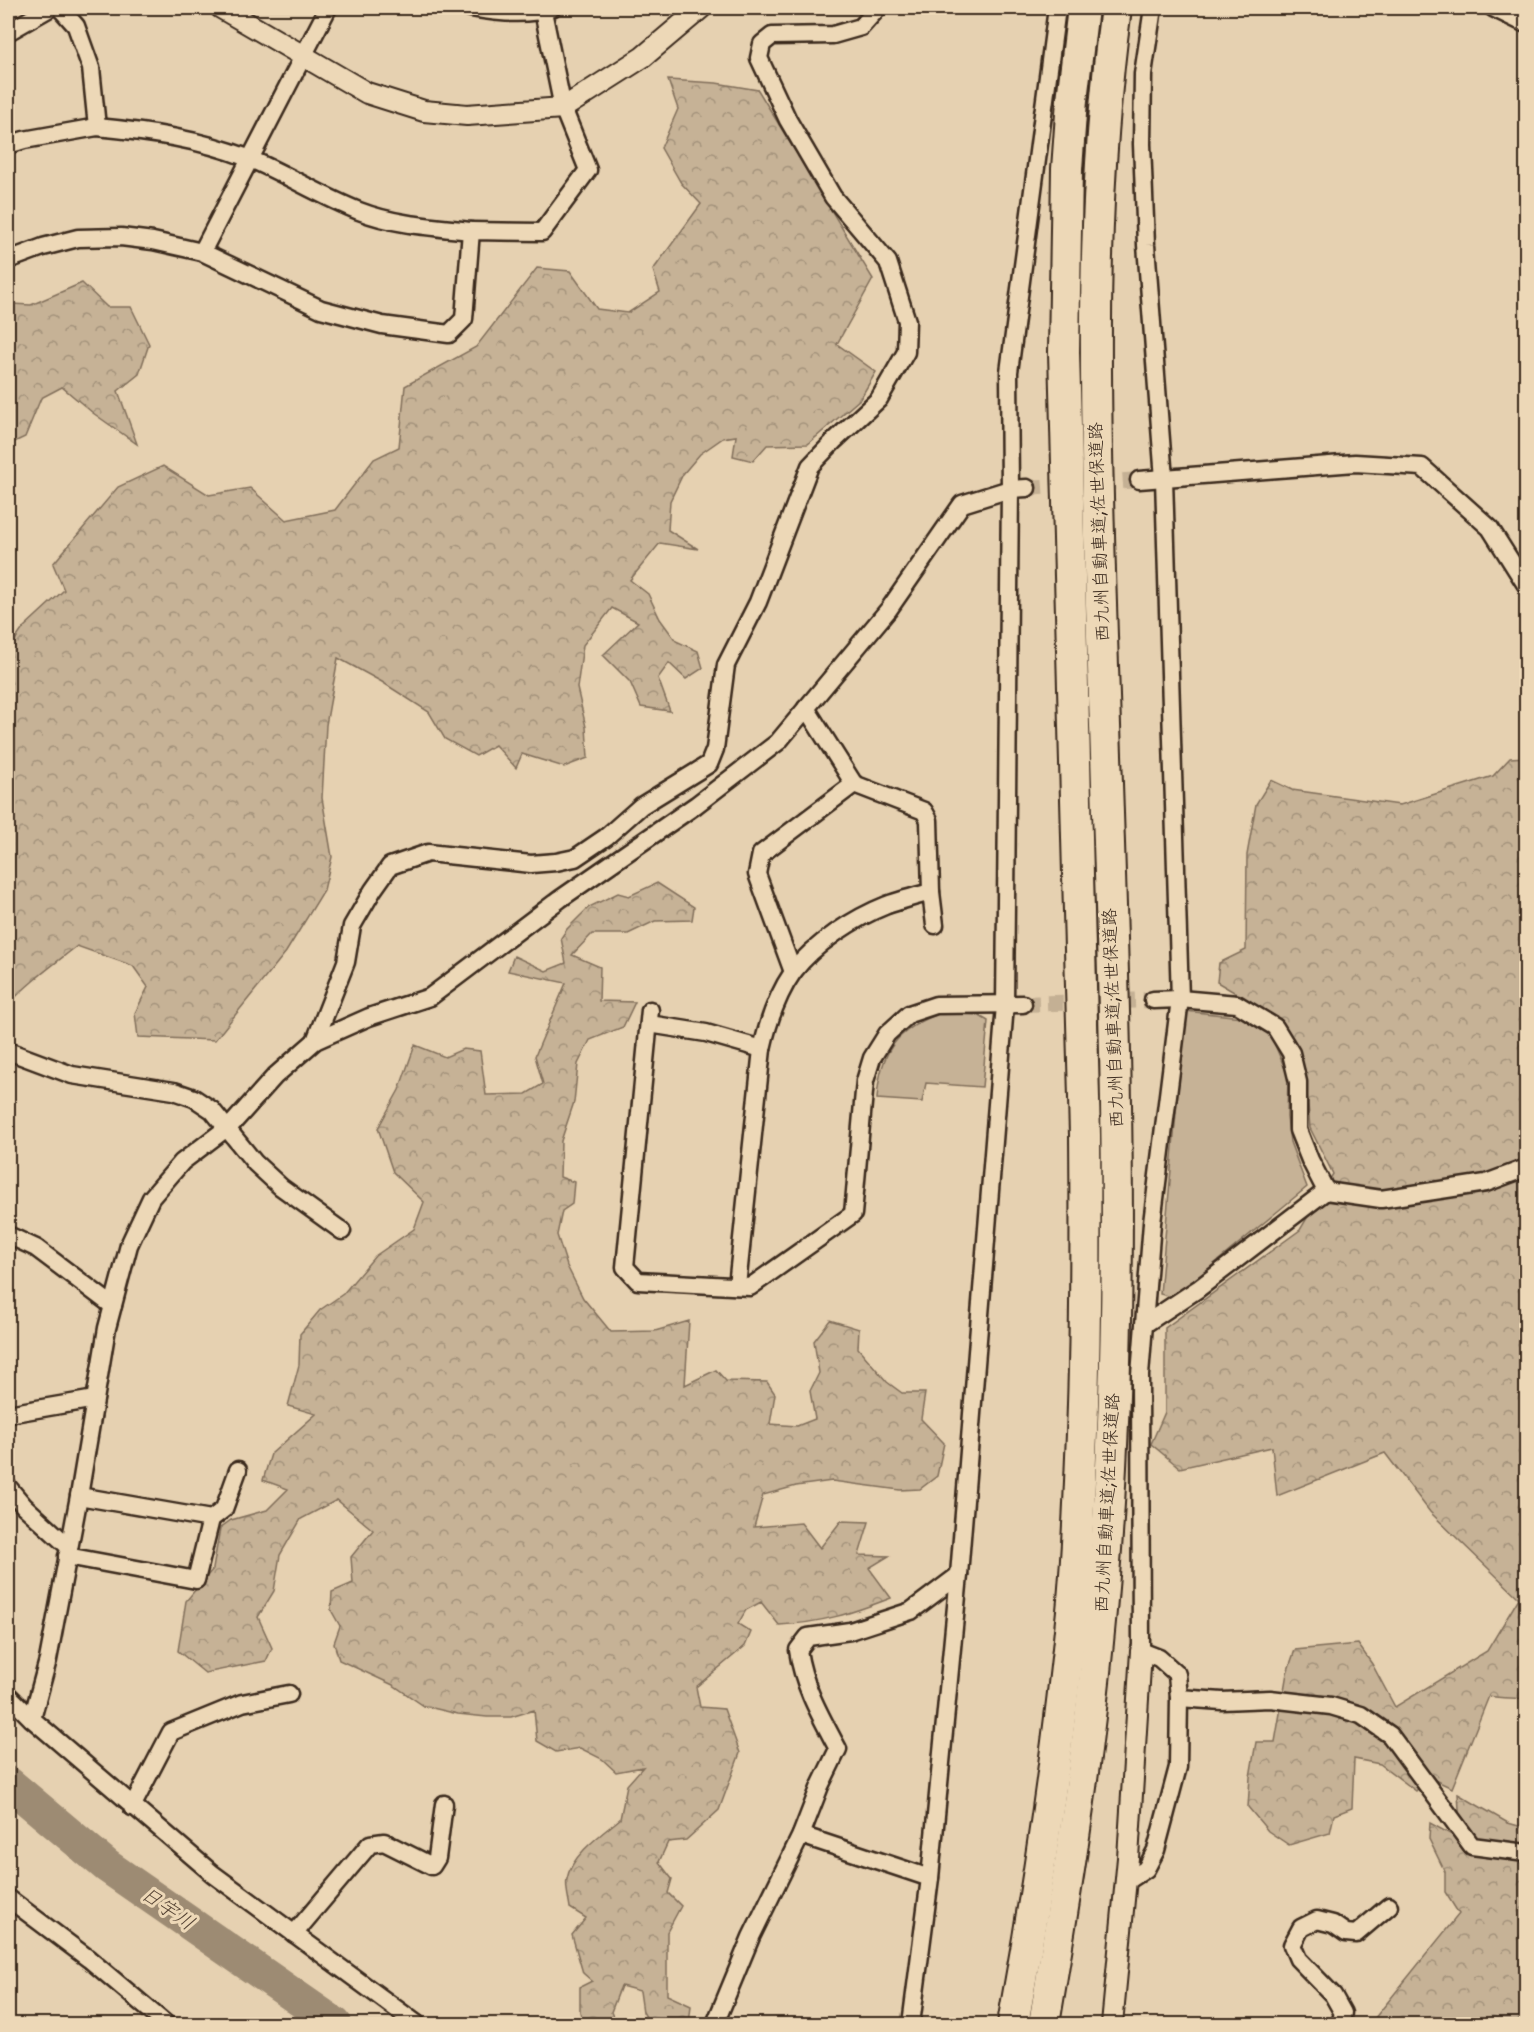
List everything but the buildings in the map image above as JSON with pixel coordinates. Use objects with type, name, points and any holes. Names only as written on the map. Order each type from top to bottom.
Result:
[{"type":"highway","name":"西九州自動車道;佐世保道路","points":[[1013,2025],[1048,1805],[1072,1610],[1085,1378],[1087,1260],[1085,1135],[1064,352],[1067,169],[1072,100],[1083,8]]},
{"type":"highway","name":"西九州自動車道;佐世保道路","points":[[1044,2025],[1086,1750],[1106,1549],[1112,1429],[1117,1216],[1116,1104],[1095,334],[1097,223],[1103,113],[1116,8]]},
{"type":"street","points":[[8,32],[50,8]]},
{"type":"street","points":[[60,8],[76,26],[91,68],[97,128]]},
{"type":"street","points":[[221,8],[367,93],[424,111],[467,116],[563,108],[643,57],[701,8]]},
{"type":"street","points":[[202,252],[328,8]]},
{"type":"street","points":[[8,145],[24,140],[97,128],[174,136],[211,145],[250,159],[360,212],[403,223],[471,231],[542,232],[588,170],[563,108],[548,9],[496,13],[471,8]]},
{"type":"street","points":[[315,1041],[346,962],[352,926],[373,890],[390,867],[428,853],[531,864],[575,858],[606,837],[641,806],[709,764],[715,749],[726,665],[758,602],[810,466],[879,399],[906,352],[907,321],[888,262],[833,197],[794,130],[759,58],[762,44],[772,36],[833,35],[861,27],[878,8]]},
{"type":"street","points":[[911,2025],[930,1878],[959,1575],[1005,1005],[1019,488],[1009,372],[1057,8]]},
{"type":"street","points":[[1112,2025],[1126,1882],[1141,1651],[1140,1375],[1152,1223],[1180,999],[1164,479],[1146,245],[1142,144],[1143,74],[1153,8]]},
{"type":"street","points":[[1493,8],[1527,24]]},
{"type":"street","points":[[8,260],[43,247],[78,238],[121,237],[153,241],[202,252],[321,309],[382,325],[449,334],[464,319],[471,231]]},
{"type":"street","points":[[1139,480],[1355,463],[1422,467],[1490,528],[1527,585]]},
{"type":"street","points":[[32,1719],[48,1660],[79,1496],[107,1328],[129,1245],[151,1198],[182,1162],[226,1128],[275,1076],[315,1041],[369,1017],[430,997],[560,899],[696,805],[778,742],[889,609],[962,504],[1019,488]]},
{"type":"street","points":[[806,708],[854,784],[924,811],[929,820],[931,892],[935,925]]},
{"type":"street","points":[[794,972],[757,874],[762,854],[854,784]]},
{"type":"street","points":[[737,1286],[762,1049],[768,1022],[794,972],[821,944],[849,923],[887,905],[931,892]]},
{"type":"street","points":[[1153,1000],[1180,999],[1237,1004],[1275,1027],[1291,1053],[1298,1082],[1298,1130],[1326,1191]]},
{"type":"street","points":[[762,1049],[649,1017],[625,1267],[638,1281],[750,1287],[853,1214],[865,1081],[872,1058],[887,1034],[909,1014],[936,1005],[1023,1004]]},
{"type":"street","points":[[8,1051],[72,1075],[174,1091],[194,1098],[212,1110],[255,1163],[281,1187],[342,1231]]},
{"type":"street","points":[[1145,1324],[1198,1289],[1326,1191],[1381,1199],[1486,1183],[1527,1168]]},
{"type":"street","points":[[8,1235],[36,1248],[113,1306]]},
{"type":"street","points":[[8,1414],[95,1399]]},
{"type":"street","points":[[8,1486],[68,1552],[196,1580],[211,1519],[224,1509],[238,1470]]},
{"type":"street","points":[[79,1496],[211,1519]]},
{"type":"street","points":[[715,2025],[752,1937],[801,1835],[820,1786],[838,1749],[815,1705],[800,1667],[798,1650],[808,1637],[850,1631],[911,1611],[959,1575]]},
{"type":"street","points":[[1126,1882],[1146,1869],[1156,1850],[1178,1767],[1177,1674],[1159,1658],[1141,1651]]},
{"type":"street","points":[[132,1807],[171,1732],[242,1703],[289,1694]]},
{"type":"street","points":[[8,1695],[132,1807],[213,1874],[417,2025]]},
{"type":"street","points":[[1179,1698],[1222,1701],[1270,1699],[1331,1706],[1361,1715],[1390,1735],[1472,1846],[1527,1853]]},
{"type":"street","points":[[294,1934],[370,1844],[384,1842],[432,1866],[437,1858],[444,1804]]},
{"type":"street","points":[[801,1835],[930,1878]]},
{"type":"street","points":[[8,1898],[89,1959],[166,2025]]},
{"type":"street","points":[[1340,2025],[1343,2013],[1333,1995],[1298,1959],[1292,1945],[1301,1928],[1317,1920],[1333,1924],[1346,1933],[1356,1934],[1389,1906]]},
{"type":"green space","points":[[668,80],[716,83],[758,90],[873,279],[837,344],[876,372],[860,399],[808,444],[767,445],[753,461],[733,456],[736,436],[723,438],[700,454],[683,474],[670,501],[668,530],[698,549],[660,543],[630,580],[648,594],[660,619],[676,641],[698,651],[703,668],[686,679],[669,663],[658,678],[670,711],[641,707],[630,682],[603,655],[638,622],[612,608],[583,645],[577,688],[586,727],[588,758],[564,767],[522,754],[516,768],[495,745],[476,756],[445,739],[429,712],[382,682],[338,658],[326,725],[322,798],[332,857],[324,890],[286,952],[215,1040],[138,1037],[135,1013],[148,987],[133,966],[77,946],[32,982],[8,1005],[8,650],[24,627],[64,590],[53,564],[118,487],[163,466],[209,495],[250,488],[286,520],[335,510],[374,459],[399,447],[405,386],[476,347],[537,268],[570,271],[597,309],[628,313],[660,292],[653,270],[701,204],[681,183],[661,148],[678,109]]},
{"type":"green space","points":[[82,283],[107,307],[131,307],[149,344],[139,374],[118,391],[137,444],[93,413],[62,387],[41,398],[25,437],[8,445],[8,313],[11,304],[31,305]]},
{"type":"green space","points":[[1526,757],[1526,1017],[1521,1022],[1526,1033],[1526,1699],[1489,1696],[1452,1788],[1428,1777],[1416,1791],[1380,1764],[1354,1759],[1352,1808],[1334,1815],[1330,1833],[1289,1845],[1268,1831],[1248,1807],[1256,1742],[1275,1742],[1287,1673],[1295,1650],[1358,1644],[1372,1664],[1395,1707],[1487,1651],[1519,1598],[1430,1512],[1385,1453],[1277,1496],[1272,1447],[1180,1468],[1151,1444],[1165,1412],[1165,1328],[1300,1230],[1333,1174],[1310,1128],[1305,1070],[1273,1015],[1217,982],[1219,963],[1246,950],[1247,855],[1256,804],[1271,780],[1292,790],[1400,805],[1493,776],[1510,758]]},
{"type":"green space","points":[[657,883],[694,907],[692,920],[655,921],[628,934],[592,934],[572,955],[600,967],[599,1001],[635,1002],[623,1027],[590,1040],[578,1064],[574,1102],[561,1141],[560,1177],[574,1182],[572,1204],[562,1211],[557,1235],[567,1266],[583,1298],[611,1332],[655,1331],[689,1321],[685,1385],[716,1370],[726,1381],[767,1382],[775,1394],[770,1424],[797,1426],[815,1419],[810,1391],[819,1373],[814,1341],[830,1320],[859,1329],[858,1348],[887,1382],[902,1393],[925,1393],[921,1419],[944,1443],[937,1476],[920,1489],[900,1490],[832,1481],[796,1486],[763,1495],[754,1527],[801,1523],[820,1548],[841,1521],[869,1522],[859,1555],[889,1556],[869,1568],[891,1598],[836,1616],[795,1624],[779,1625],[761,1602],[746,1610],[738,1624],[751,1632],[745,1646],[696,1687],[700,1707],[724,1709],[740,1753],[719,1810],[686,1840],[668,1842],[659,1862],[672,1879],[668,1893],[681,1906],[667,1932],[667,1995],[691,2006],[689,2024],[650,2024],[643,2012],[640,1991],[621,1986],[611,2012],[616,2024],[583,2024],[580,2012],[580,1987],[592,1981],[583,1973],[572,1935],[586,1918],[570,1908],[567,1879],[581,1853],[620,1819],[627,1785],[643,1767],[616,1772],[602,1759],[580,1748],[556,1752],[537,1741],[534,1710],[511,1717],[487,1717],[458,1714],[424,1706],[393,1685],[339,1660],[334,1643],[340,1626],[331,1610],[332,1592],[353,1583],[351,1557],[373,1530],[337,1500],[301,1519],[280,1555],[274,1591],[258,1617],[272,1648],[266,1661],[205,1673],[178,1651],[186,1601],[213,1569],[220,1528],[231,1520],[267,1510],[288,1489],[263,1480],[271,1454],[316,1414],[288,1406],[299,1365],[300,1334],[320,1310],[343,1294],[375,1256],[414,1229],[424,1202],[393,1172],[378,1128],[399,1090],[415,1045],[445,1057],[463,1049],[480,1051],[486,1095],[526,1094],[543,1084],[535,1056],[566,983],[508,971],[514,956],[546,971],[566,963],[561,938],[589,907],[618,893],[629,896]]},
{"type":"green space","points":[[1185,1011],[1242,1017],[1269,1031],[1288,1076],[1287,1117],[1290,1142],[1307,1187],[1171,1297],[1160,1294]]},
{"type":"green space","points":[[941,1013],[978,1015],[988,1021],[982,1087],[926,1083],[922,1102],[877,1099],[882,1068],[893,1044],[912,1027]]},
{"type":"green space","points":[[1458,1794],[1508,1823],[1526,1828],[1526,2024],[1370,2024],[1459,1914],[1445,1892],[1445,1872],[1429,1839],[1430,1823],[1461,1840]]},
{"type":"waterway","name":"日宇川","points":[[8,1783],[107,1866],[335,2024]]},
{"type":"tunnel","points":[[1027,488],[1139,480]]},
{"type":"tunnel","points":[[1023,1004],[1153,1000]]}]
